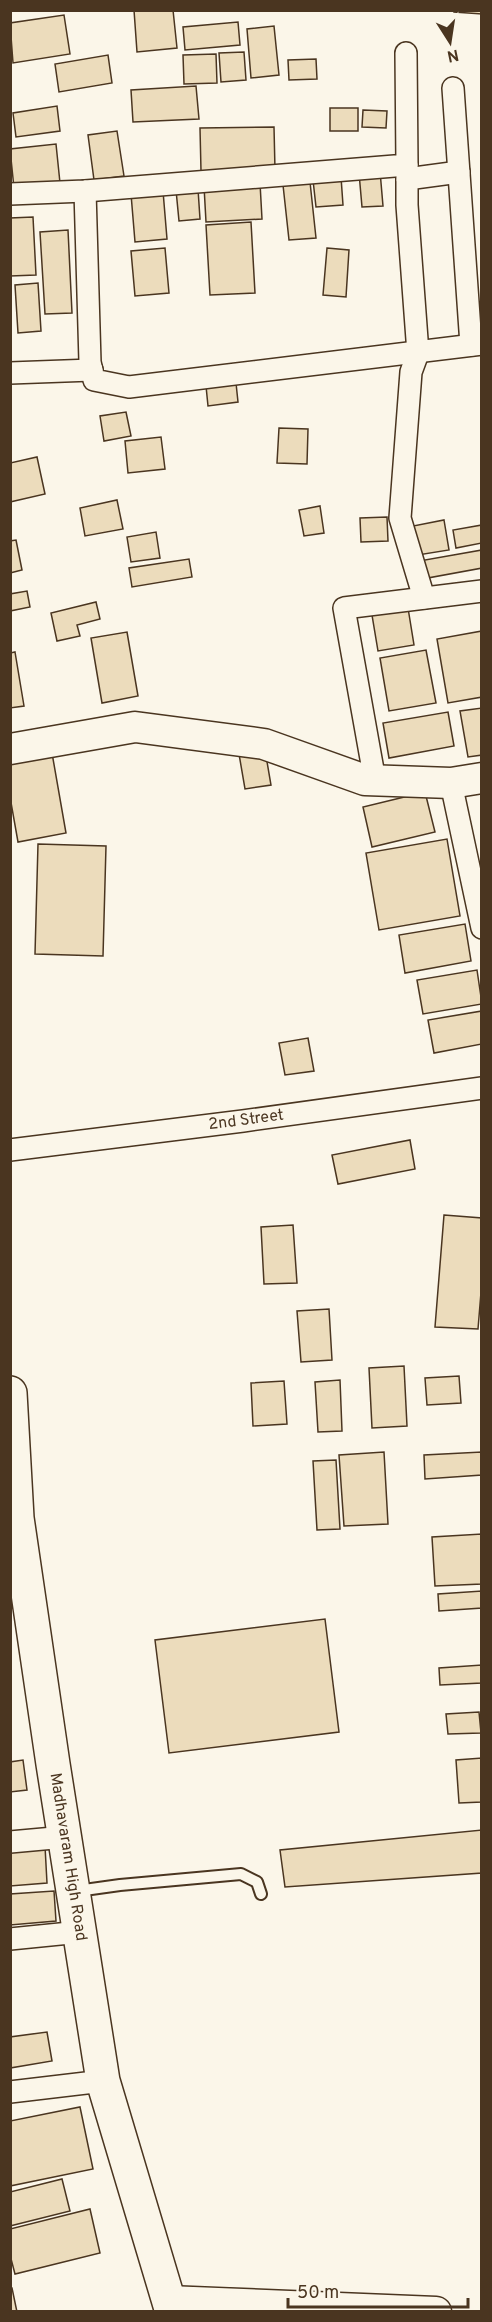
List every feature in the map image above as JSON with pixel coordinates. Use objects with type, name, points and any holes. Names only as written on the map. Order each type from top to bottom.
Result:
[{"type":"main road","name":"Madhavaram High Road","points":[[10,1393],[14,1518],[103,2081],[170,2306]]},
{"type":"street","points":[[406,53],[407,205],[418,353],[411,372],[400,518],[424,598]]},
{"type":"street","points":[[85,191],[94,380],[129,387],[476,345],[453,88]]},
{"type":"street","points":[[10,194],[407,172],[459,172]]},
{"type":"street","points":[[10,373],[92,370]]},
{"type":"street","points":[[375,781],[344,608],[482,591]]},
{"type":"street","points":[[10,749],[135,727],[264,744],[364,780],[451,783],[482,777]]},
{"type":"street","points":[[451,783],[482,928]]},
{"type":"street","name":"2nd Street","points":[[10,1150],[482,1088]]},
{"type":"street","points":[[10,1842],[65,1837]]},
{"type":"street","points":[[10,1939],[80,1932]]},
{"type":"street","points":[[10,2092],[103,2081]]},
{"type":"street","points":[[170,2306],[436,2312]]},
{"type":"lane","points":[[74,1891],[241,1874],[257,1882],[261,1894]]},
{"type":"building","points":[[134,10],[173,10],[177,48],[137,52]]},
{"type":"building","points":[[454,10],[482,10],[482,14],[454,12]]},
{"type":"building","points":[[64,15],[70,54],[13,63],[10,23]]},
{"type":"building","points":[[238,22],[240,45],[185,50],[183,27]]},
{"type":"building","points":[[274,26],[279,75],[251,78],[247,29]]},
{"type":"building","points":[[244,52],[246,80],[221,82],[219,53]]},
{"type":"building","points":[[216,54],[217,83],[184,84],[183,55]]},
{"type":"building","points":[[108,55],[112,83],[59,92],[55,64]]},
{"type":"building","points":[[316,59],[317,79],[289,80],[288,60]]},
{"type":"building","points":[[196,86],[199,119],[133,122],[131,90]]},
{"type":"building","points":[[57,106],[60,131],[16,137],[13,113]]},
{"type":"building","points":[[330,108],[358,108],[358,131],[330,131]]},
{"type":"building","points":[[363,110],[387,111],[386,128],[362,127]]},
{"type":"building","points":[[274,127],[275,170],[201,171],[200,128]]},
{"type":"building","points":[[117,131],[124,176],[94,180],[88,135]]},
{"type":"building","points":[[56,144],[60,183],[14,188],[10,149]]},
{"type":"building","points":[[380,171],[383,206],[362,207],[359,173]]},
{"type":"building","points":[[341,177],[343,205],[316,207],[313,180]]},
{"type":"building","points":[[310,182],[316,238],[289,240],[283,185]]},
{"type":"building","points":[[260,183],[262,219],[206,222],[204,186]]},
{"type":"building","points":[[198,189],[200,219],[179,221],[176,190]]},
{"type":"building","points":[[163,191],[167,239],[135,242],[131,194]]},
{"type":"building","points":[[33,217],[36,275],[10,276],[10,218]]},
{"type":"building","points":[[251,222],[255,293],[210,295],[206,225]]},
{"type":"building","points":[[68,230],[72,313],[45,314],[40,232]]},
{"type":"building","points":[[165,248],[169,293],[135,296],[131,251]]},
{"type":"building","points":[[327,248],[349,250],[346,297],[323,295]]},
{"type":"building","points":[[38,283],[41,331],[18,333],[15,285]]},
{"type":"building","points":[[236,383],[238,402],[208,406],[206,386]]},
{"type":"building","points":[[126,412],[131,436],[104,441],[100,416]]},
{"type":"building","points":[[279,428],[308,429],[307,464],[277,463]]},
{"type":"building","points":[[161,437],[165,469],[128,473],[125,441]]},
{"type":"building","points":[[37,457],[45,494],[10,502],[10,463]]},
{"type":"building","points":[[117,500],[123,529],[85,536],[80,508]]},
{"type":"building","points":[[320,506],[324,533],[304,536],[299,510]]},
{"type":"building","points":[[387,517],[388,541],[361,542],[360,518]]},
{"type":"building","points":[[444,520],[449,550],[418,555],[413,526]]},
{"type":"building","points":[[482,525],[482,543],[456,548],[453,530]]},
{"type":"building","points":[[156,532],[160,558],[131,562],[127,537]]},
{"type":"building","points":[[16,540],[22,570],[10,573],[10,541]]},
{"type":"building","points":[[482,550],[482,568],[422,579],[419,561]]},
{"type":"building","points":[[189,559],[192,577],[132,587],[129,568]]},
{"type":"building","points":[[27,591],[30,607],[10,611],[10,594]]},
{"type":"building","points":[[96,602],[100,619],[77,625],[80,636],[57,641],[51,613]]},
{"type":"building","points":[[408,608],[414,645],[378,651],[372,615]]},
{"type":"building","points":[[482,631],[482,697],[448,703],[437,639]]},
{"type":"building","points":[[127,632],[138,696],[102,703],[91,638]]},
{"type":"building","points":[[426,650],[436,703],[389,711],[380,658]]},
{"type":"building","points":[[15,652],[24,706],[10,708],[10,653]]},
{"type":"building","points":[[482,708],[482,755],[468,757],[460,711]]},
{"type":"building","points":[[448,712],[454,746],[389,758],[383,723]]},
{"type":"building","points":[[265,750],[271,785],[245,789],[239,754]]},
{"type":"building","points":[[52,753],[66,833],[18,842],[10,797],[10,760]]},
{"type":"building","points":[[425,792],[435,832],[372,847],[363,807]]},
{"type":"building","points":[[447,839],[460,916],[379,930],[366,853]]},
{"type":"building","points":[[38,844],[106,846],[103,956],[35,954]]},
{"type":"building","points":[[465,924],[471,961],[405,973],[399,935]]},
{"type":"building","points":[[477,970],[482,1004],[423,1014],[417,980]]},
{"type":"building","points":[[482,1011],[482,1044],[434,1053],[428,1020]]},
{"type":"building","points":[[308,1038],[314,1071],[285,1075],[279,1043]]},
{"type":"building","points":[[410,1140],[415,1169],[338,1184],[332,1155]]},
{"type":"building","points":[[444,1215],[482,1218],[482,1280],[478,1329],[435,1327]]},
{"type":"building","points":[[293,1225],[297,1283],[264,1284],[261,1227]]},
{"type":"building","points":[[329,1309],[332,1360],[301,1362],[297,1311]]},
{"type":"building","points":[[404,1366],[407,1426],[372,1428],[369,1368]]},
{"type":"building","points":[[459,1376],[461,1403],[427,1405],[425,1378]]},
{"type":"building","points":[[340,1380],[342,1431],[318,1432],[315,1382]]},
{"type":"building","points":[[284,1381],[287,1424],[253,1426],[251,1383]]},
{"type":"building","points":[[384,1452],[388,1524],[344,1526],[339,1455]]},
{"type":"building","points":[[482,1452],[482,1475],[425,1479],[424,1455]]},
{"type":"building","points":[[336,1460],[340,1529],[317,1530],[313,1461]]},
{"type":"building","points":[[482,1534],[482,1584],[435,1586],[432,1537]]},
{"type":"building","points":[[482,1591],[482,1608],[439,1611],[438,1594]]},
{"type":"building","points":[[325,1619],[339,1732],[169,1753],[155,1640]]},
{"type":"building","points":[[482,1665],[482,1683],[440,1685],[439,1668]]},
{"type":"building","points":[[479,1712],[481,1733],[448,1734],[446,1714]]},
{"type":"building","points":[[482,1758],[482,1802],[459,1803],[456,1760]]},
{"type":"building","points":[[23,1760],[27,1790],[10,1792],[10,1762]]},
{"type":"building","points":[[482,1830],[482,1873],[285,1887],[280,1850]]},
{"type":"building","points":[[45,1846],[47,1883],[10,1886],[10,1849]]},
{"type":"building","points":[[54,1891],[56,1921],[10,1925],[10,1894]]},
{"type":"building","points":[[47,2032],[52,2061],[10,2068],[10,2037]]},
{"type":"building","points":[[80,2107],[93,2169],[10,2186],[10,2121]]},
{"type":"building","points":[[62,2179],[70,2211],[10,2226],[10,2192]]},
{"type":"building","points":[[90,2209],[100,2253],[15,2274],[10,2255],[10,2229]]},
{"type":"building","points":[[10,2288],[12,2288],[17,2312],[10,2312]]}]
